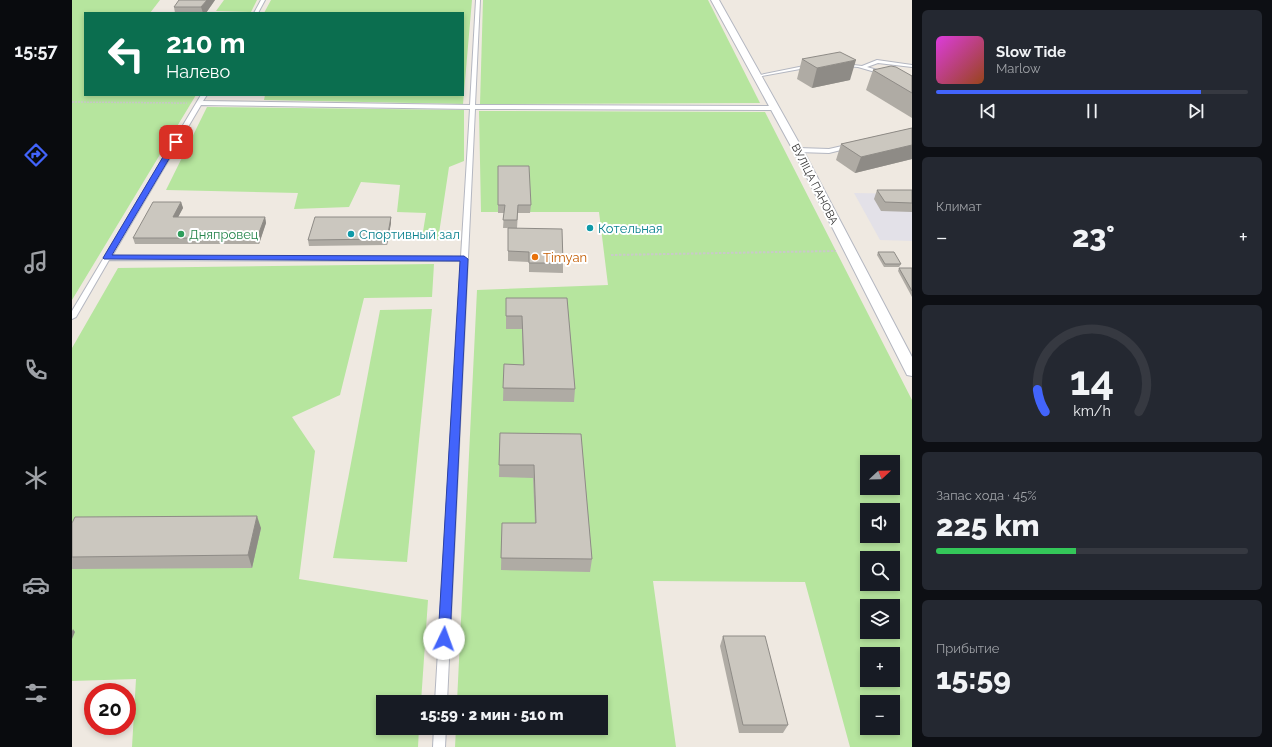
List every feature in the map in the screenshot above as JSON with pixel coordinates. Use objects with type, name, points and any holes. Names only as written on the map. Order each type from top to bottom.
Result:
[{"type":"street","name":"ВУЛІЦА ПАНОВА","points":[[715,0],[798,150],[912,371]]},
{"type":"lane","points":[[257,12],[264,0]]},
{"type":"lane","points":[[441,695],[478,0]]},
{"type":"lane","points":[[863,68],[877,61],[912,66]]},
{"type":"lane","points":[[757,76],[816,65]]},
{"type":"lane","points":[[837,65],[863,68],[890,76]]},
{"type":"lane","points":[[72,317],[203,96]]},
{"type":"lane","points":[[198,103],[472,107],[775,108]]},
{"type":"lane","points":[[798,150],[829,151],[859,144]]},
{"type":"lane","points":[[107,258],[464,259]]},
{"type":"lane","points":[[438,747],[439,735]]},
{"type":"path","points":[[72,102],[198,103]]},
{"type":"path","points":[[611,255],[849,250]]},
{"type":"shaded area","points":[[854,193],[912,194],[912,241],[880,240]]},
{"type":"green space","points":[[72,0],[160,0],[151,12],[84,12],[84,96],[195,96],[72,300]]},
{"type":"green space","points":[[224,0],[257,0],[251,12],[216,11]]},
{"type":"green space","points":[[271,0],[472,0],[464,92],[464,12],[265,12]]},
{"type":"green space","points":[[483,0],[708,0],[760,103],[480,104]]},
{"type":"green space","points":[[265,96],[464,96],[463,104],[264,100]]},
{"type":"green space","points":[[207,107],[464,110],[464,161],[449,167],[438,240],[422,238],[426,213],[397,212],[400,185],[361,182],[349,207],[294,209],[298,193],[166,190]]},
{"type":"green space","points":[[479,111],[765,112],[912,400],[912,747],[850,747],[805,582],[653,581],[676,747],[455,747],[456,735],[608,735],[608,695],[457,695],[477,290],[608,285],[599,212],[481,212]]},
{"type":"green space","points":[[434,264],[432,297],[364,298],[340,395],[292,417],[315,451],[299,579],[428,600],[421,695],[376,695],[376,735],[419,735],[418,747],[132,747],[133,735],[136,735],[136,679],[72,681],[72,348],[118,268]]},
{"type":"green space","points":[[432,309],[407,562],[333,558],[380,310]]},
{"type":"building","points":[[179,0],[207,0],[201,7],[174,7]]},
{"type":"building","points":[[840,52],[856,60],[817,68],[802,59]]},
{"type":"building","points":[[891,66],[896,67],[912,76],[912,93],[873,70]]},
{"type":"building","points":[[912,128],[912,145],[861,157],[841,144]]},
{"type":"building","points":[[498,166],[529,166],[531,205],[518,205],[517,220],[503,220],[505,205],[498,205]]},
{"type":"building","points":[[877,190],[912,190],[912,203],[885,202]]},
{"type":"building","points":[[153,202],[181,202],[173,217],[265,217],[257,238],[133,238]]},
{"type":"building","name":"Спортивный зал","points":[[315,217],[391,217],[387,239],[308,240]]},
{"type":"building","points":[[508,228],[562,229],[563,263],[529,263],[529,252],[508,251]]},
{"type":"building","points":[[878,252],[894,252],[901,264],[885,264]]},
{"type":"building","points":[[899,268],[912,268],[912,291]]},
{"type":"building","points":[[506,298],[567,298],[575,389],[503,388],[504,364],[524,365],[522,316],[506,316]]},
{"type":"building","points":[[500,433],[581,434],[592,559],[501,558],[502,523],[536,523],[534,465],[499,465]]},
{"type":"building","points":[[257,516],[248,555],[72,557],[72,523],[75,517]]},
{"type":"building","points":[[723,636],[765,636],[788,725],[743,725]]},
{"type":"place","name":"Котельная","points":[[590,228]]},
{"type":"place","name":"Дняпровец","points":[[181,234]]},
{"type":"place","name":"Спортивный зал","points":[[351,234]]},
{"type":"place","name":"Timyan","points":[[535,257]]},
{"type":"route","points":[[176,142],[107,258],[464,259],[444,639]]}]
